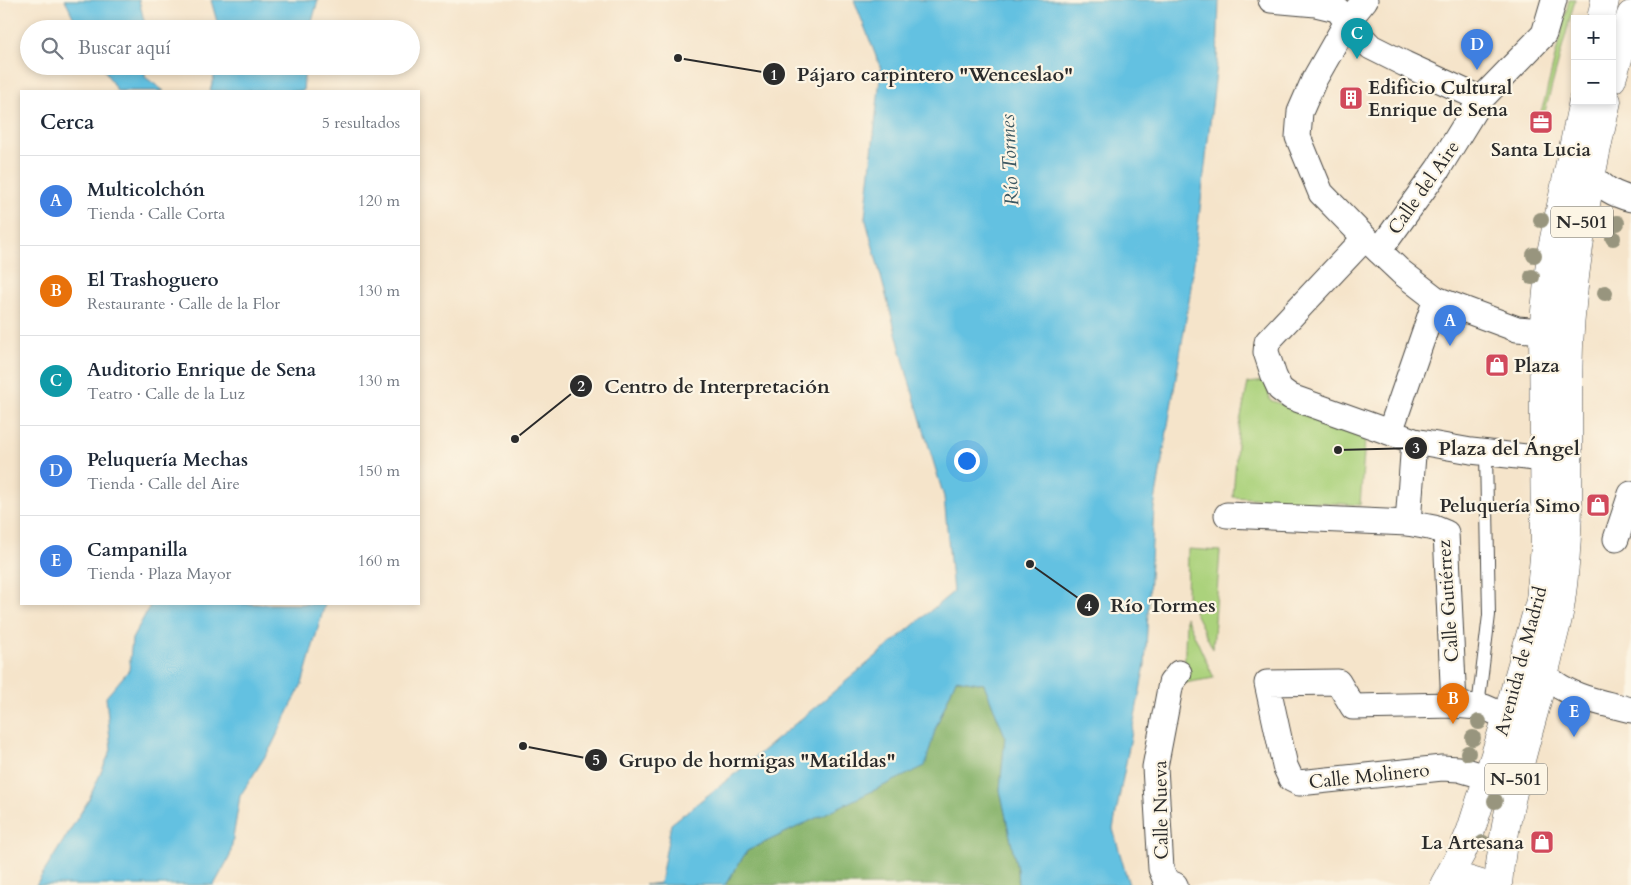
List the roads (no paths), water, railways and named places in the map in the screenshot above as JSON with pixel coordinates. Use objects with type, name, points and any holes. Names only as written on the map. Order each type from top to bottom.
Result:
[{"type":"highway","points":[[1602,15],[1605,0]]},
{"type":"highway","points":[[1620,69],[1631,15]]},
{"type":"highway","name":"Avenida de Madrid","points":[[1444,885],[1462,852],[1507,716],[1540,601],[1545,546],[1543,331],[1551,253],[1582,105]]},
{"type":"highway","name":"Avenida de Madrid","points":[[1498,885],[1500,850],[1509,806],[1544,675],[1561,602],[1568,514],[1569,345],[1578,247],[1606,105]]},
{"type":"highway","points":[[1451,885],[1464,879],[1484,885]]},
{"type":"street","points":[[1271,0],[1316,4],[1337,9],[1346,22],[1371,47],[1481,99]]},
{"type":"street","points":[[1365,0],[1346,22],[1314,80],[1300,112],[1298,137],[1321,193],[1372,245],[1436,299],[1517,329],[1543,331]]},
{"type":"street","name":"Calle del Aire","points":[[1390,432],[1291,397],[1280,389],[1266,352],[1267,342],[1372,245],[1438,169],[1481,99],[1544,34],[1552,1]]},
{"type":"street","points":[[1591,174],[1602,187],[1615,194],[1631,198]]},
{"type":"street","points":[[1436,299],[1390,432],[1414,441],[1486,453],[1544,459]]},
{"type":"street","points":[[1227,515],[1408,523],[1414,441]]},
{"type":"street","points":[[1616,539],[1631,494]]},
{"type":"street","name":"Calle Gutiérrez","points":[[1408,523],[1434,528],[1446,533],[1466,706]]},
{"type":"street","name":"Calle Nueva","points":[[1175,885],[1166,881],[1161,869],[1155,767],[1171,683],[1179,673]]},
{"type":"street","points":[[1544,675],[1556,686],[1576,696],[1631,710]]},
{"type":"street","name":"Calle Molinero","points":[[1466,706],[1353,707],[1338,682],[1266,683],[1285,766],[1291,779],[1298,783],[1442,768],[1459,769],[1487,777]]},
{"type":"street","points":[[1466,706],[1484,707],[1507,716]]},
{"type":"lane","points":[[1466,706],[1489,615],[1486,453]]},
{"type":"water","points":[[65,0],[139,0],[144,20],[75,20]]},
{"type":"water","points":[[211,0],[318,0],[312,20],[217,20]]},
{"type":"water","points":[[854,0],[1219,0],[1217,63],[1190,295],[1154,508],[1145,665],[1113,829],[1129,885],[1018,885],[1017,869],[1000,790],[1005,736],[984,684],[956,679],[936,727],[925,766],[747,851],[725,885],[645,885],[660,883],[671,824],[741,769],[953,592],[944,497],[907,374],[865,217],[881,69]]},
{"type":"water","points":[[107,75],[145,75],[145,77],[163,90],[116,90]]},
{"type":"water","points":[[214,75],[304,75],[303,90],[210,90]]},
{"type":"water","points":[[150,605],[325,605],[302,684],[271,747],[240,796],[230,856],[214,885],[36,885],[88,801],[111,750],[106,697],[129,670],[132,639]]},
{"type":"place","name":"Pájaro carpintero \"Wenceslao\"","points":[[678,58]]},
{"type":"place","name":"Auditorio Enrique de Sena","points":[[1357,59]]},
{"type":"place","name":"Peluquería Mechas","points":[[1477,70]]},
{"type":"place","name":"Edificio Cultural Enrique de Sena","points":[[1351,98]]},
{"type":"place","name":"Santa Lucia","points":[[1541,122]]},
{"type":"place","name":"Multicolchón","points":[[1450,346]]},
{"type":"place","name":"Plaza","points":[[1497,365]]},
{"type":"place","name":"Centro de Interpretación","points":[[515,439]]},
{"type":"place","name":"Plaza del Ángel","points":[[1338,450]]},
{"type":"place","name":"Peluquería Simo","points":[[1598,505]]},
{"type":"place","name":"Río Tormes","points":[[1030,564]]},
{"type":"place","name":"El Trashoguero","points":[[1453,724]]},
{"type":"place","name":"Campanilla","points":[[1574,737]]},
{"type":"place","name":"Grupo de hormigas \"Matildas\"","points":[[523,746]]},
{"type":"place","name":"La Artesana","points":[[1542,842]]}]
